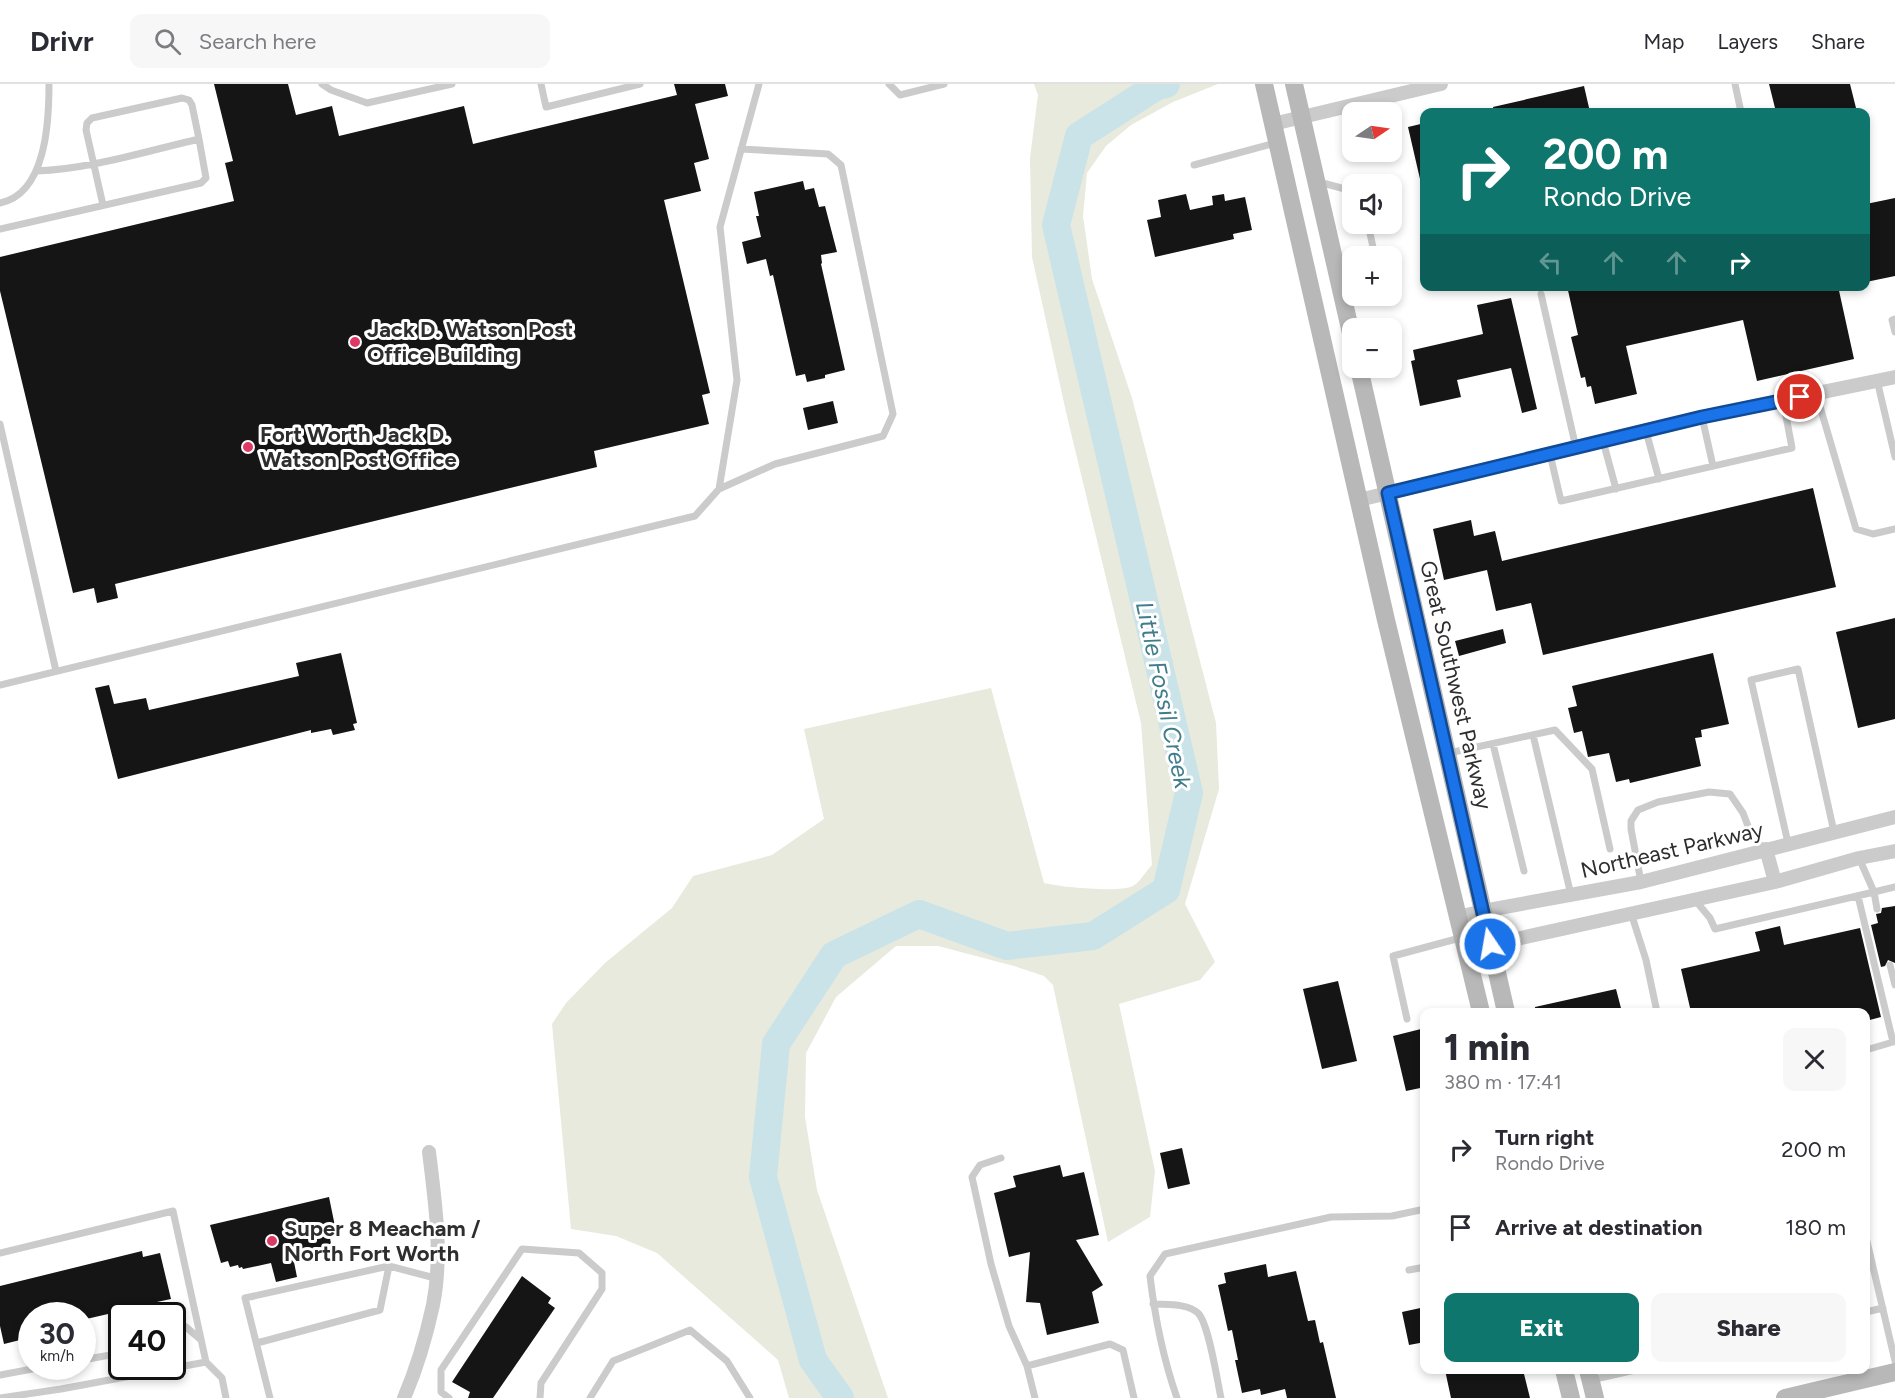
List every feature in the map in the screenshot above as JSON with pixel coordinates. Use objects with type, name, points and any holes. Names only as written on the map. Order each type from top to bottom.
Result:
[{"type":"street","points":[[1264,84],[1386,620],[1479,1008]]},
{"type":"street","points":[[1272,116],[1298,101],[1441,84]]},
{"type":"street","points":[[1298,101],[1316,182],[1342,262]]},
{"type":"street","points":[[1359,500],[1702,417],[1895,376]]},
{"type":"street","name":"Great Southwest Parkway","points":[[1361,378],[1505,1008]]},
{"type":"street","name":"Northeast Parkway","points":[[1458,917],[1641,882],[1895,817]]},
{"type":"street","points":[[1766,849],[1775,882]]},
{"type":"street","points":[[1464,944],[1490,944],[1695,900],[1895,851]]},
{"type":"street","points":[[404,1398],[417,1367],[431,1313],[435,1278],[436,1205],[429,1152]]},
{"type":"street","points":[[1785,1398],[1852,1379],[1895,1372]]},
{"type":"street","points":[[1565,1374],[1571,1398]]},
{"type":"lane","points":[[0,203],[8,202],[24,191],[36,171],[46,130],[49,84]]},
{"type":"lane","points":[[322,84],[331,90],[367,102],[452,84]]},
{"type":"lane","points":[[541,84],[546,107],[639,84]]},
{"type":"lane","points":[[719,489],[738,380],[720,227],[759,84]]},
{"type":"lane","points":[[889,84],[900,95],[944,84]]},
{"type":"lane","points":[[1735,84],[1741,108]]},
{"type":"lane","points":[[0,229],[201,183],[206,178],[206,170],[189,100],[182,98],[103,115],[92,118],[87,123],[86,130],[103,205]]},
{"type":"lane","points":[[36,171],[59,170],[200,139]]},
{"type":"lane","points":[[1194,165],[1278,143]]},
{"type":"lane","points":[[0,685],[695,516],[719,489],[775,464],[883,436],[893,414],[842,165],[828,154],[741,149]]},
{"type":"lane","points":[[1316,182],[1342,188]]},
{"type":"lane","points":[[1541,294],[1576,448]]},
{"type":"lane","points":[[1895,319],[1892,320],[1895,332]]},
{"type":"lane","points":[[1877,380],[1895,457]]},
{"type":"lane","points":[[1816,393],[1856,529],[1874,534],[1895,530]]},
{"type":"lane","points":[[1550,454],[1561,501],[1616,489],[1792,448],[1783,400]]},
{"type":"lane","points":[[1702,417],[1713,466]]},
{"type":"lane","points":[[0,424],[56,671]]},
{"type":"lane","points":[[1646,431],[1659,479]]},
{"type":"lane","points":[[1604,441],[1616,489]]},
{"type":"lane","points":[[1788,843],[1751,680],[1798,669],[1834,832]]},
{"type":"lane","points":[[1447,754],[1555,730],[1592,769],[1610,849]]},
{"type":"lane","points":[[1533,735],[1570,895]]},
{"type":"lane","points":[[1493,744],[1524,870]]},
{"type":"lane","points":[[1641,882],[1631,821],[1638,810],[1658,802],[1709,792],[1730,794],[1743,813],[1753,839],[1766,849]]},
{"type":"lane","points":[[1859,858],[1874,892],[1877,909]]},
{"type":"lane","points":[[1695,900],[1710,918],[1715,929],[1895,887]]},
{"type":"lane","points":[[1858,896],[1893,1042],[1870,1049]]},
{"type":"lane","points":[[1631,913],[1646,960],[1657,1008]]},
{"type":"lane","points":[[1407,1019],[1393,956],[1464,944]]},
{"type":"lane","points":[[1890,965],[1895,985]]},
{"type":"lane","points":[[1001,1158],[980,1165],[972,1177],[991,1264],[1009,1326],[1027,1366],[1035,1398]]},
{"type":"lane","points":[[1178,1398],[1166,1366],[1153,1304],[1150,1276],[1165,1254],[1331,1217],[1392,1216],[1420,1210]]},
{"type":"lane","points":[[0,1253],[173,1211],[206,1362],[222,1378],[226,1398]]},
{"type":"lane","points":[[449,1398],[441,1392],[441,1370],[522,1249],[579,1253],[602,1273],[602,1289],[541,1383],[540,1398]]},
{"type":"lane","points":[[1870,1255],[1895,1361]]},
{"type":"lane","points":[[257,1343],[380,1310],[388,1266]]},
{"type":"lane","points":[[270,1398],[246,1298],[388,1266],[435,1278]]},
{"type":"lane","points":[[1409,1270],[1420,1268]]},
{"type":"lane","points":[[1153,1304],[1184,1306],[1198,1313],[1205,1327],[1221,1398]]},
{"type":"lane","points":[[1870,1311],[1882,1308]]},
{"type":"lane","points":[[186,1327],[200,1339]]},
{"type":"lane","points":[[590,1398],[613,1361],[690,1330],[727,1361],[750,1398]]},
{"type":"lane","points":[[1027,1366],[1110,1344],[1123,1350],[1134,1398]]},
{"type":"lane","points":[[186,1364],[206,1362]]},
{"type":"lane","points":[[0,1376],[18,1372]]},
{"type":"lane","points":[[1591,1383],[1621,1374]]},
{"type":"lane","points":[[0,1398],[60,1389],[108,1378]]},
{"type":"lane","points":[[60,1389],[62,1398]]},
{"type":"lane","points":[[595,1390],[598,1398]]},
{"type":"shaded area","points":[[1034,84],[1218,84],[1173,102],[1131,125],[1106,146],[1087,173],[1083,216],[1092,279],[1132,398],[1216,723],[1219,789],[1185,904],[1215,962],[1200,980],[1119,1004],[1155,1171],[1150,1217],[1108,1242],[1053,985],[1044,976],[938,946],[896,946],[836,997],[806,1053],[805,1117],[817,1190],[888,1398],[789,1398],[778,1360],[657,1253],[616,1236],[571,1229],[552,1024],[566,1003],[605,963],[672,908],[693,876],[772,855],[824,819],[804,729],[991,688],[1044,883],[1089,889],[1126,888],[1136,884],[1152,865],[1141,723],[1066,412],[1032,257],[1030,158],[1038,95]]},
{"type":"building","name":"Jack D. Watson Post Office Building","points":[[214,84],[288,84],[296,115],[332,106],[339,136],[464,106],[473,144],[677,95],[674,84],[725,84],[728,96],[695,104],[709,159],[694,163],[701,191],[664,200],[710,393],[702,395],[709,424],[594,451],[597,467],[115,584],[118,598],[97,603],[94,588],[73,593],[0,291],[0,257],[234,201],[225,163],[233,161]]},
{"type":"building","points":[[1769,84],[1850,84],[1856,108],[1775,108]]},
{"type":"building","points":[[1584,86],[1589,108],[1493,108]]},
{"type":"building","points":[[1420,124],[1420,179],[1408,127]]},
{"type":"building","points":[[803,181],[805,190],[814,188],[819,207],[825,206],[837,252],[821,255],[821,264],[845,370],[807,382],[805,374],[796,376],[773,275],[770,276],[766,259],[747,264],[742,242],[761,237],[754,192]]},
{"type":"building","points":[[1186,194],[1190,210],[1213,205],[1212,196],[1224,194],[1225,201],[1245,197],[1252,230],[1233,234],[1234,239],[1155,257],[1147,220],[1161,217],[1158,200]]},
{"type":"building","points":[[1895,198],[1895,276],[1870,281],[1870,203]]},
{"type":"building","points":[[1568,291],[1839,291],[1854,359],[1757,381],[1743,320],[1626,346],[1637,394],[1595,404],[1591,386],[1587,387],[1585,377],[1581,378],[1571,337],[1578,335]]},
{"type":"building","points":[[1511,298],[1537,409],[1522,413],[1511,368],[1457,380],[1461,397],[1420,406],[1411,361],[1415,360],[1413,350],[1483,334],[1477,305]]},
{"type":"building","points":[[833,401],[838,423],[808,430],[803,408]]},
{"type":"building","points":[[1813,488],[1836,587],[1543,655],[1531,603],[1496,611],[1487,570],[1444,580],[1433,529],[1471,520],[1474,536],[1495,531],[1502,561]]},
{"type":"building","points":[[1895,618],[1895,719],[1858,728],[1836,632]]},
{"type":"building","points":[[1503,629],[1506,643],[1459,656],[1455,641]]},
{"type":"building","points":[[341,653],[357,723],[353,724],[355,730],[333,735],[331,729],[311,733],[311,730],[118,779],[95,688],[109,685],[114,704],[146,698],[149,710],[299,676],[296,663]]},
{"type":"building","points":[[1713,653],[1729,724],[1701,730],[1702,737],[1695,738],[1701,766],[1630,783],[1629,779],[1616,782],[1609,753],[1588,757],[1582,731],[1574,733],[1568,708],[1577,706],[1572,686]]},
{"type":"building","points":[[1895,906],[1895,963],[1888,960],[1885,966],[1881,967],[1871,925],[1878,923],[1876,914],[1881,913],[1882,908]]},
{"type":"building","points":[[1780,926],[1784,945],[1860,928],[1881,1017],[1870,1020],[1870,1008],[1690,1008],[1681,969],[1760,951],[1755,932]]},
{"type":"building","points":[[1338,981],[1357,1061],[1322,1069],[1303,989]]},
{"type":"building","points":[[1616,989],[1621,1008],[1535,1008]]},
{"type":"building","points":[[1420,1029],[1420,1088],[1406,1091],[1393,1036]]},
{"type":"building","points":[[1182,1148],[1190,1184],[1168,1189],[1160,1153]]},
{"type":"building","points":[[1060,1165],[1063,1177],[1084,1172],[1099,1235],[1076,1240],[1103,1285],[1092,1292],[1099,1323],[1047,1335],[1040,1303],[1026,1302],[1030,1252],[1009,1257],[994,1193],[1016,1187],[1013,1176]]},
{"type":"building","name":"Super 8 Meacham / North Fort Worth","points":[[329,1197],[337,1236],[330,1238],[331,1244],[324,1245],[320,1248],[321,1251],[293,1257],[297,1277],[276,1282],[271,1263],[243,1269],[238,1265],[230,1267],[228,1261],[221,1263],[210,1225]]},
{"type":"building","points":[[142,1251],[143,1257],[160,1253],[171,1299],[157,1302],[108,1302],[108,1314],[96,1317],[96,1302],[18,1302],[18,1340],[4,1344],[0,1326],[0,1286]]},
{"type":"building","points":[[1266,1264],[1268,1277],[1296,1271],[1308,1321],[1315,1320],[1320,1343],[1323,1342],[1336,1398],[1287,1398],[1285,1389],[1261,1395],[1260,1389],[1242,1393],[1232,1330],[1228,1331],[1218,1285],[1226,1283],[1224,1273]]},
{"type":"building","points":[[522,1276],[551,1298],[548,1303],[555,1308],[493,1398],[468,1398],[470,1392],[452,1382]]},
{"type":"building","points":[[1420,1308],[1420,1343],[1409,1345],[1402,1312]]},
{"type":"building","points":[[1446,1374],[1524,1374],[1530,1398],[1451,1398]]},
{"type":"waterway","name":"Little Fossil Creek","points":[[840,1398],[813,1360],[763,1177],[776,1044],[834,955],[919,914],[1007,946],[1093,936],[1166,890],[1189,793],[1056,225],[1079,136],[1157,86],[1166,84]]},
{"type":"place","name":"Jack D. Watson Post Office Building","points":[[355,342]]},
{"type":"place","name":"Fort Worth Jack D. Watson Post Office","points":[[248,447]]},
{"type":"place","name":"Super 8 Meacham / North Fort Worth","points":[[272,1241]]},
{"type":"route","points":[[1490,944],[1388,493],[1702,417],[1800,397]]}]
